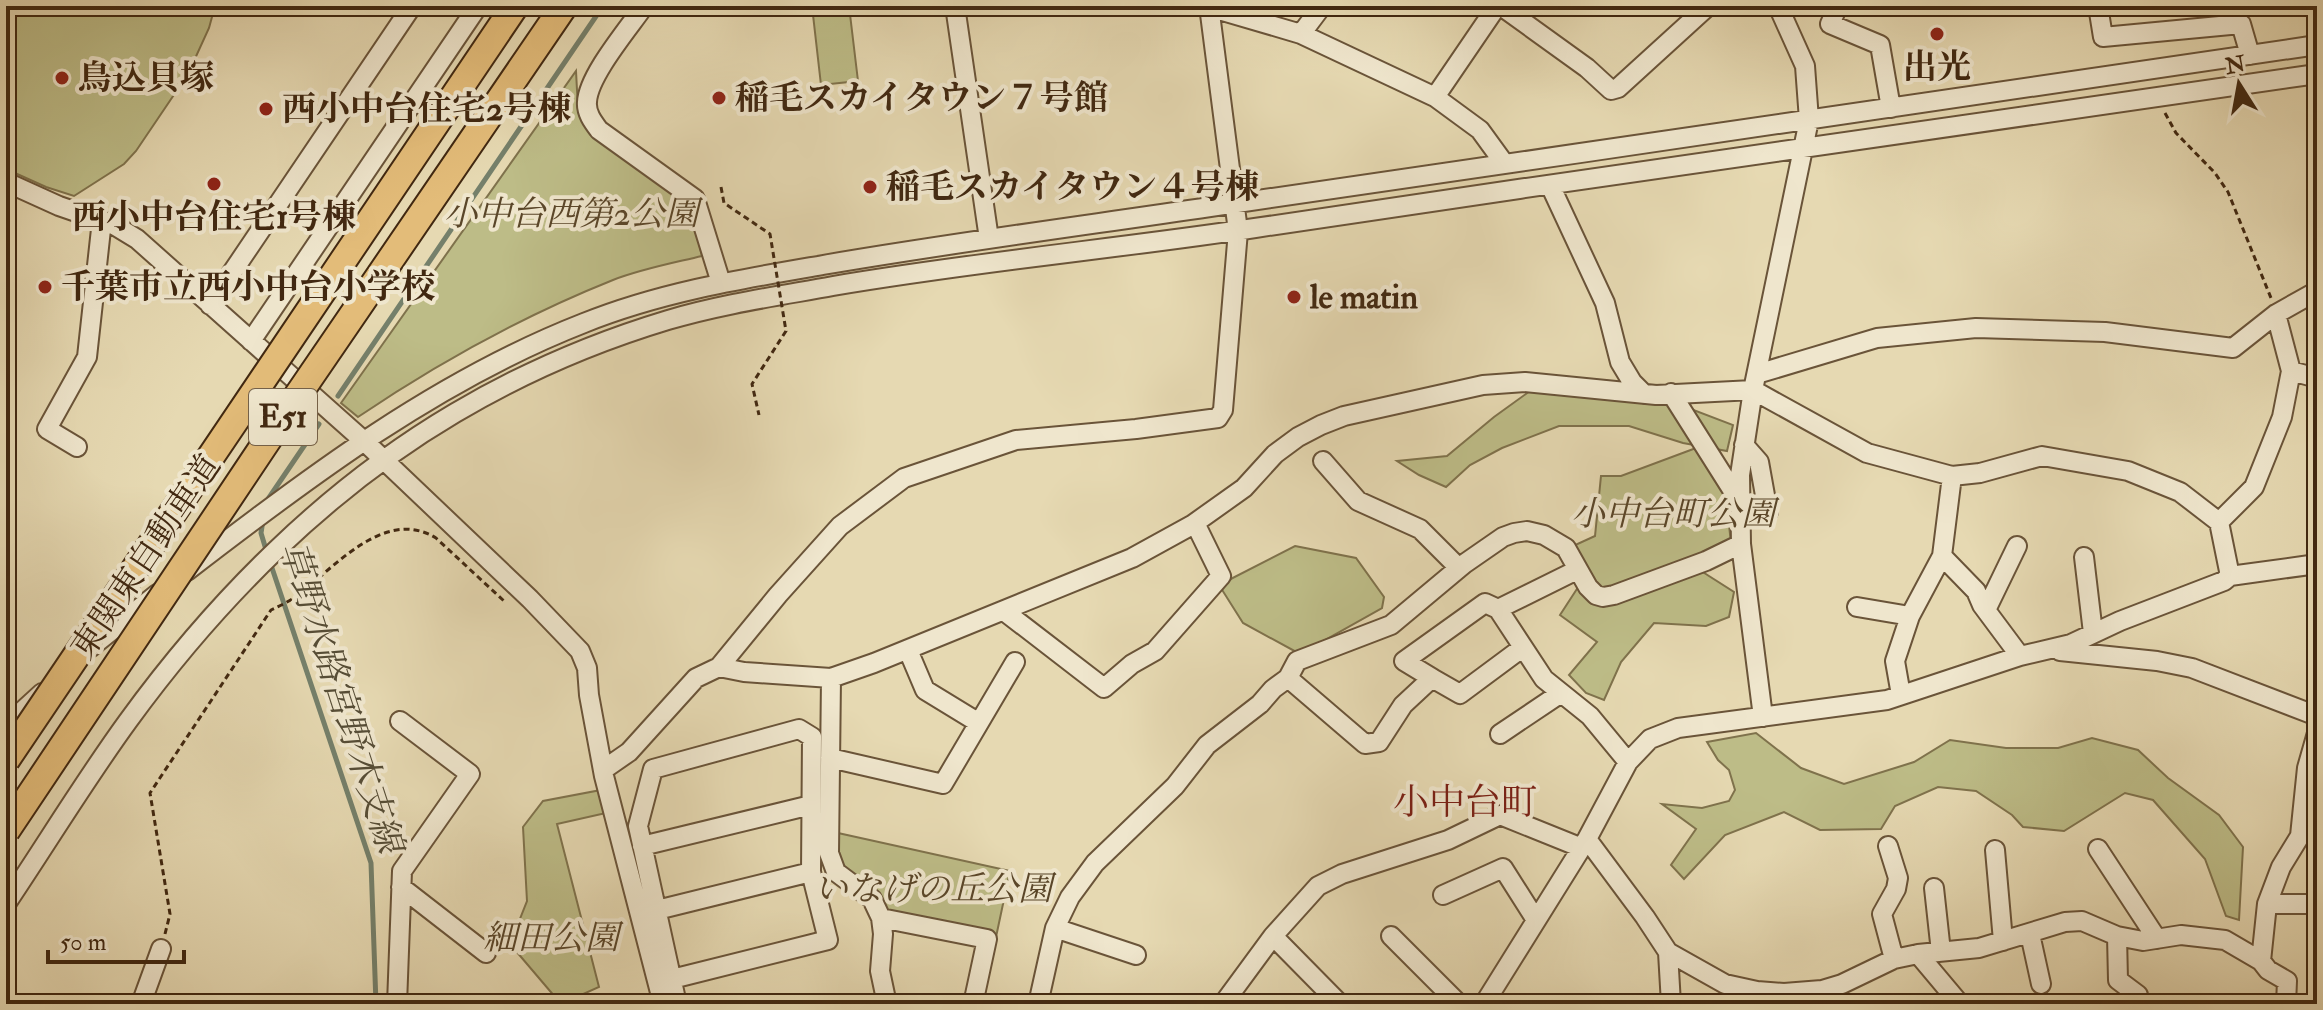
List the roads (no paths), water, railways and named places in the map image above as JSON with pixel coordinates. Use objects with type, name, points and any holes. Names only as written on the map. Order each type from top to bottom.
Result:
[{"type":"highway","name":"東関東自動車道","points":[[6,760],[515,6]]},
{"type":"highway","name":"東関東自動車道","points":[[6,831],[289,408],[564,6]]},
{"type":"street","points":[[210,305],[412,6]]},
{"type":"street","points":[[251,341],[478,6]]},
{"type":"street","points":[[644,6],[593,80],[587,104],[589,114],[599,130],[695,199],[721,283]]},
{"type":"street","points":[[955,6],[989,239]]},
{"type":"street","points":[[1301,34],[1322,6]]},
{"type":"street","points":[[1435,97],[1499,6],[1587,68],[1611,90],[1618,88],[1708,6]]},
{"type":"street","points":[[1763,717],[1741,544],[1740,475],[1755,382],[1809,120],[1805,66],[1778,6]]},
{"type":"street","points":[[1838,6],[1830,24],[1880,45],[1891,108]]},
{"type":"street","points":[[2098,6],[2103,37],[2241,24],[2250,55]]},
{"type":"street","points":[[603,770],[629,752],[696,678],[719,667],[840,526],[904,478],[1016,440],[1218,418],[1223,410],[1238,231],[1209,7],[1301,34],[1435,97],[1480,130],[1504,163]]},
{"type":"street","points":[[6,726],[100,639],[262,513],[365,442],[440,393],[542,341],[664,296],[721,283],[989,239],[2317,45]]},
{"type":"street","points":[[6,904],[127,723],[178,656],[234,594],[338,495],[382,459],[457,412],[525,377],[669,320],[749,301],[877,278],[1238,231],[2317,74]]},
{"type":"street","points":[[6,182],[59,206],[114,225],[137,239],[365,442],[530,599],[580,651],[587,668],[603,770],[663,1004]]},
{"type":"street","points":[[1550,185],[1605,303],[1620,362],[1644,394]]},
{"type":"street","points":[[77,447],[47,429],[87,357],[102,220]]},
{"type":"street","points":[[719,667],[744,672],[831,678],[908,650],[1132,558],[1195,523],[1244,488],[1275,454],[1298,437],[1344,416],[1483,385],[1525,382],[1644,394],[1755,382],[1877,338],[1976,328],[2105,332],[2233,348],[2276,314],[2317,291]]},
{"type":"street","points":[[2219,522],[2254,487],[2282,417],[2291,371],[2276,314]]},
{"type":"street","points":[[2291,371],[2317,378]]},
{"type":"street","points":[[1755,382],[1867,453],[1952,476],[1980,473],[2042,456],[2128,471],[2180,492],[2219,522],[2230,576]]},
{"type":"street","points":[[1671,393],[1739,500]]},
{"type":"street","points":[[1744,445],[1759,462],[1768,512]]},
{"type":"street","points":[[1323,461],[1358,501],[1420,529],[1459,568]]},
{"type":"street","points":[[1901,695],[1895,661],[1910,616],[1942,556],[1952,476]]},
{"type":"street","points":[[1004,611],[1104,688],[1132,664],[1155,651],[1221,576],[1195,523]]},
{"type":"street","points":[[1038,1004],[1055,928],[1070,897],[1095,863],[1175,786],[1207,745],[1288,678],[1297,661],[1391,625],[1459,568],[1503,537],[1527,531],[1544,535],[1566,548],[1588,587],[1603,597],[1706,561],[1741,544]]},
{"type":"street","points":[[1986,610],[2017,546]]},
{"type":"street","points":[[1942,556],[1976,591],[2020,656]]},
{"type":"street","points":[[2084,557],[2093,633]]},
{"type":"street","points":[[1484,1004],[1584,844],[1628,762],[1650,739],[1678,728],[1887,700],[2020,656],[2071,644],[2230,576],[2317,564]]},
{"type":"street","points":[[1498,609],[1577,570]]},
{"type":"street","points":[[1522,648],[1460,694],[1404,661],[1485,603],[1498,609],[1544,679],[1590,716],[1628,762]]},
{"type":"street","points":[[1857,607],[1910,616]]},
{"type":"street","points":[[908,650],[925,690],[979,723]]},
{"type":"street","points":[[2049,650],[2157,661],[2192,668],[2317,716]]},
{"type":"street","points":[[830,758],[943,784],[1015,662]]},
{"type":"street","points":[[831,678],[829,853],[836,872],[872,899],[881,918],[880,971],[887,1004]]},
{"type":"street","points":[[1288,678],[1365,744],[1379,742],[1403,705],[1432,678]]},
{"type":"street","points":[[1500,734],[1561,693]]},
{"type":"street","points":[[397,1004],[402,871],[470,774],[400,721]]},
{"type":"street","points":[[672,979],[828,940],[811,872],[812,737],[799,729],[653,769],[638,826],[677,1004]]},
{"type":"street","points":[[2261,961],[2267,904],[2281,867],[2300,836],[2309,831],[2307,768],[2317,733]]},
{"type":"street","points":[[642,846],[811,805]]},
{"type":"street","points":[[1224,1004],[1273,936],[1318,886],[1342,874],[1448,840],[1500,815],[1584,844],[1668,952],[1725,984],[1757,991],[1824,997],[1842,984],[1894,959],[1979,948],[2065,922],[2082,921],[2117,936],[2143,941],[2181,935],[2225,940],[2287,981],[2286,1004]]},
{"type":"street","points":[[1888,846],[1898,878],[1896,889],[1882,914],[1894,959]]},
{"type":"street","points":[[2098,849],[2157,939]]},
{"type":"street","points":[[1995,850],[2003,941]]},
{"type":"street","points":[[1443,895],[1503,868],[1536,920]]},
{"type":"street","points":[[657,910],[811,872]]},
{"type":"street","points":[[401,887],[486,953]]},
{"type":"street","points":[[1934,888],[1941,952]]},
{"type":"street","points":[[2267,904],[2317,904]]},
{"type":"street","points":[[881,918],[987,939],[973,1004]]},
{"type":"street","points":[[1055,928],[1136,955]]},
{"type":"street","points":[[2030,934],[2041,984]]},
{"type":"street","points":[[1273,936],[1340,1004]]},
{"type":"street","points":[[1391,936],[1459,1004]]},
{"type":"street","points":[[2117,936],[2118,980],[2138,995]]},
{"type":"street","points":[[141,1004],[161,949]]},
{"type":"street","points":[[1668,952],[1671,1004]]},
{"type":"street","points":[[1918,954],[1960,1004]]},
{"type":"waterway","points":[[338,396],[603,6]]},
{"type":"waterway","name":"草野水路宮野木支線","points":[[266,502],[319,424]]},
{"type":"waterway","name":"草野水路宮野木支線","points":[[263,520],[261,533],[267,553]]},
{"type":"waterway","name":"草野水路宮野木支線","points":[[270,562],[371,863],[376,1004]]},
{"type":"place","name":"出光","points":[[1937,34]]},
{"type":"place","name":"鳥込貝塚","points":[[62,78]]},
{"type":"place","name":"稲毛スカイタウン７号館","points":[[719,98]]},
{"type":"place","name":"西小中台住宅2号棟","points":[[266,109]]},
{"type":"place","name":"西小中台住宅1号棟","points":[[214,184]]},
{"type":"place","name":"稲毛スカイタウン４号棟","points":[[870,187]]},
{"type":"place","name":"千葉市立西小中台小学校","points":[[45,287]]},
{"type":"place","name":"le matin","points":[[1294,297]]},
{"type":"district","name":"小中台町","points":[[1465,802]]},
{"type":"park label","name":"小中台西第2公園","points":[[571,214]]},
{"type":"park label","name":"小中台町公園","points":[[1673,514]]},
{"type":"park label","name":"いなげの丘公園","points":[[933,889]]},
{"type":"park label","name":"細田公園","points":[[551,938]]}]
